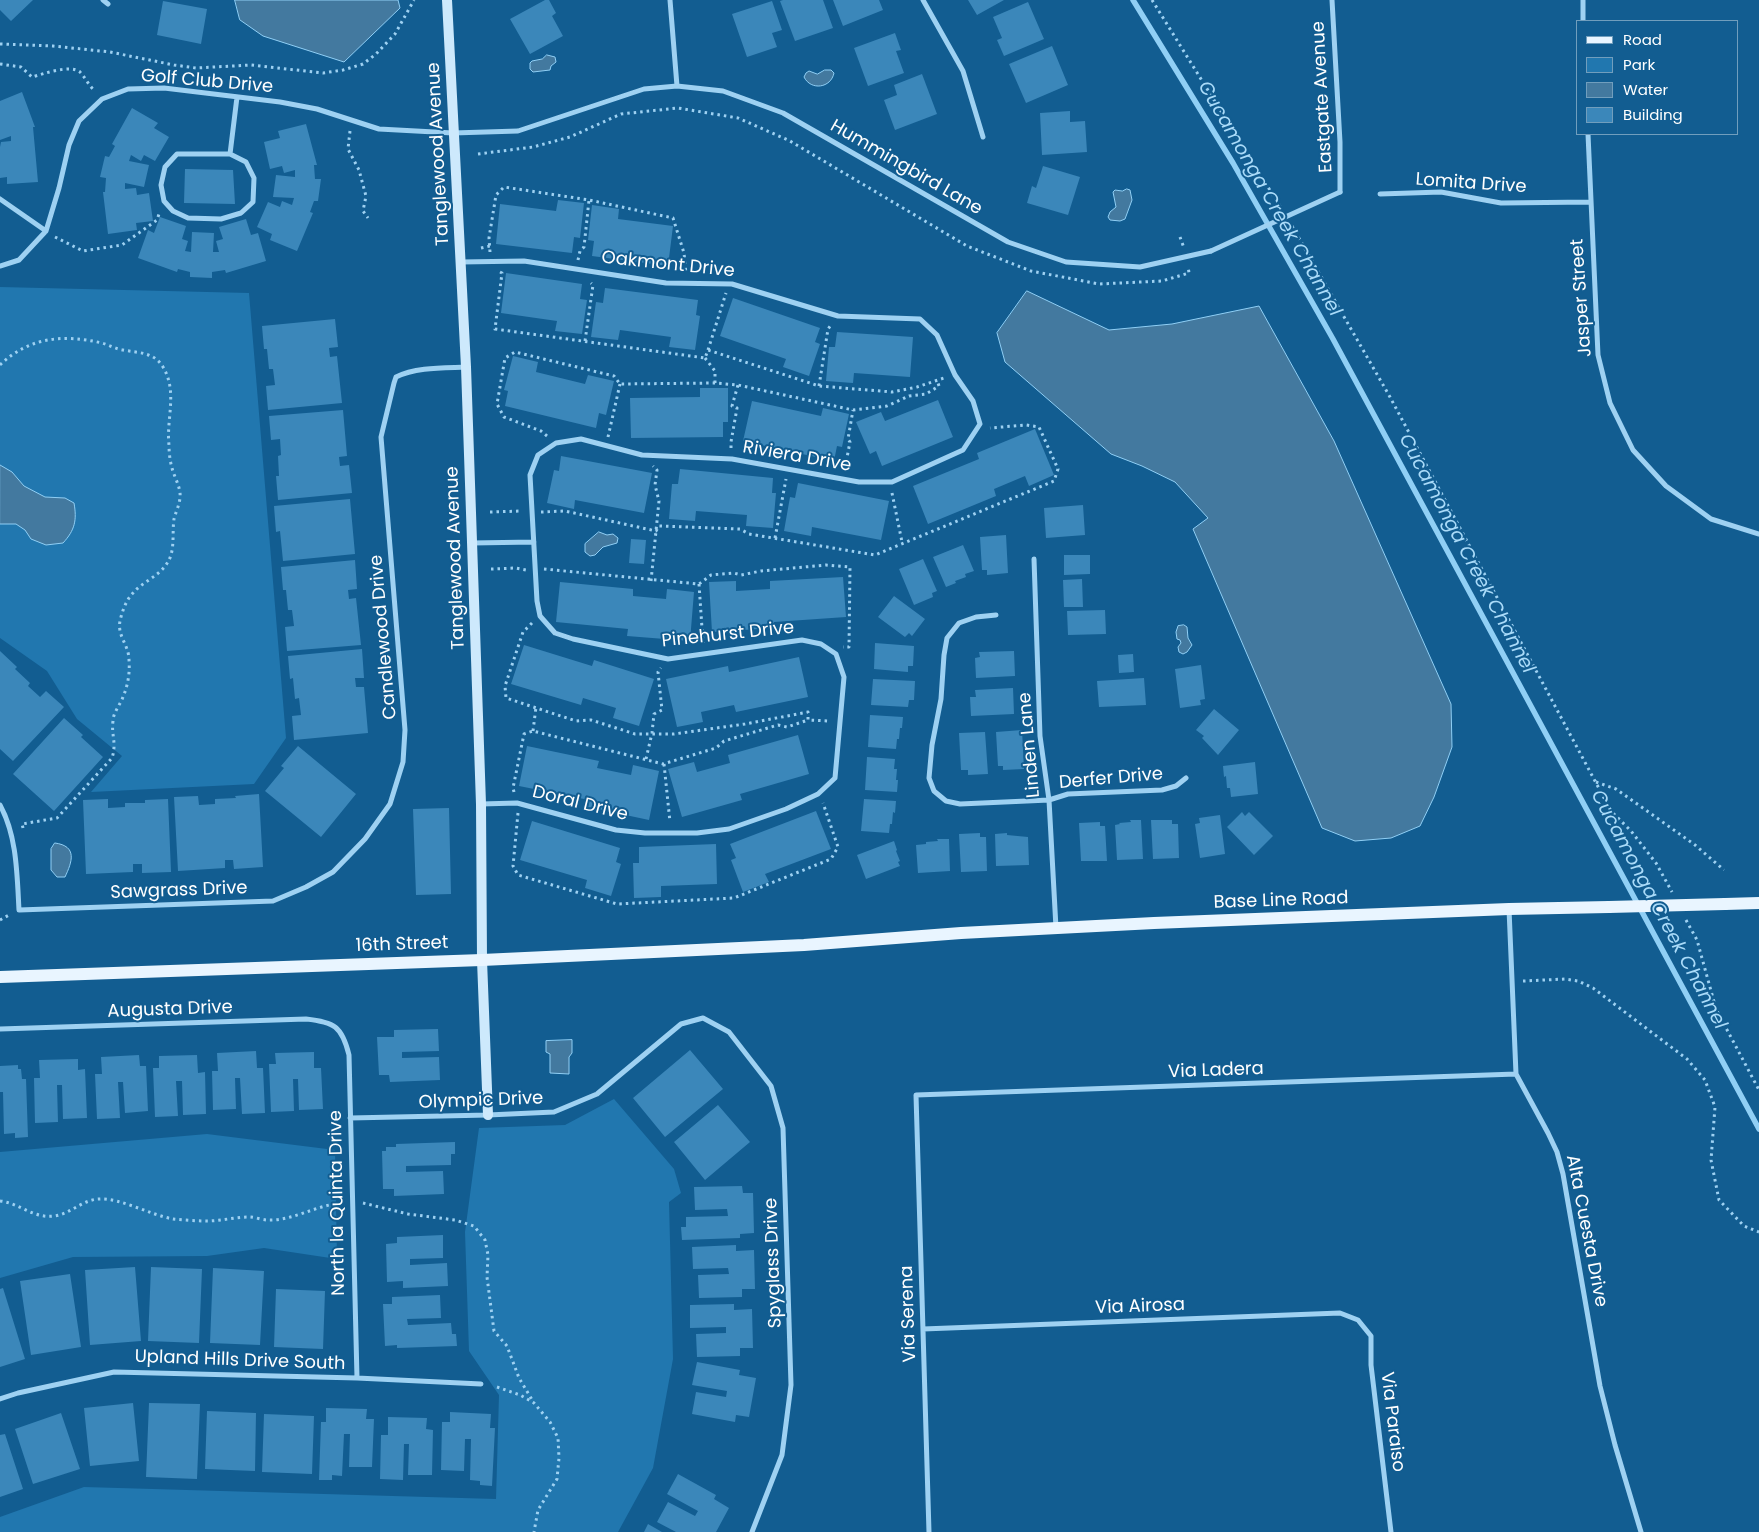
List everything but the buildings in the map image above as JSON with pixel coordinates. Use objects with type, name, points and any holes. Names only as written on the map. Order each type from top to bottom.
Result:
[{"type":"main road","name":"Base Line Road","points":[[804,945],[1056,928],[1509,909],[1759,903]]},
{"type":"main road","name":"16th Street","points":[[0,977],[482,960],[804,945]]},
{"type":"street","name":"Tanglewood Avenue","points":[[446,0],[466,367],[481,804],[482,960],[488,1115]]},
{"type":"street","points":[[670,0],[677,86]]},
{"type":"street","points":[[923,0],[963,71],[983,136]]},
{"type":"street","name":"Eastgate Avenue","points":[[1332,0],[1340,142],[1340,192]]},
{"type":"street","points":[[1582,0],[1583,20]]},
{"type":"street","name":"Hummingbird Lane","points":[[454,133],[518,131],[644,89],[677,86],[723,91],[783,114],[1008,242],[1066,262],[1140,267],[1211,251],[1340,192]]},
{"type":"street","name":"Golf Club Drive","points":[[0,266],[19,260],[46,231],[69,145],[79,121],[102,99],[128,89],[164,88],[280,102],[317,109],[379,129],[454,133]]},
{"type":"street","points":[[230,154],[236,97]]},
{"type":"street","name":"Jasper Street","points":[[1588,135],[1598,355],[1610,403],[1633,450],[1666,486],[1711,518],[1759,534]]},
{"type":"street","points":[[177,154],[230,154],[246,162],[254,178],[253,202],[241,213],[221,219],[188,218],[173,211],[164,201],[161,185],[165,167],[177,154]]},
{"type":"street","name":"Lomita Drive","points":[[1380,194],[1442,192],[1500,203],[1590,202]]},
{"type":"street","points":[[0,199],[46,231]]},
{"type":"street","name":"Oakmont Drive","points":[[461,262],[524,261],[666,283],[732,284],[838,316],[920,319],[937,335],[955,375]]},
{"type":"street","name":"Candlewood Drive","points":[[333,872],[365,840],[390,804],[404,762],[405,730],[382,437],[396,377],[432,369],[466,367]]},
{"type":"street","points":[[955,375],[973,401],[980,424]]},
{"type":"street","name":"Riviera Drive","points":[[532,511],[530,475],[538,455],[556,443],[581,439],[642,455],[732,459],[860,482],[892,482],[964,450],[980,424]]},
{"type":"street","points":[[532,511],[537,601],[540,616]]},
{"type":"street","points":[[471,543],[534,542]]},
{"type":"street","name":"Linden Lane","points":[[1034,559],[1040,736],[1049,800],[1056,928]]},
{"type":"street","name":"Pinehurst Drive","points":[[540,616],[554,633],[590,643],[668,659],[802,640],[821,644],[836,654]]},
{"type":"street","name":"Derfer Drive","points":[[996,616],[976,617],[959,623],[947,638],[941,699],[932,745],[929,778],[934,791],[946,801],[960,804],[1049,800],[1068,794],[1162,790],[1176,786],[1186,778]]},
{"type":"street","name":"Doral Drive","points":[[481,804],[517,803],[616,830],[670,833],[697,833],[729,829],[786,809],[818,794],[835,778],[844,677],[836,654]]},
{"type":"street","points":[[0,804],[12,837],[19,910]]},
{"type":"street","name":"Sawgrass Drive","points":[[19,910],[272,901],[306,887],[333,872]]},
{"type":"street","name":"Alta Cuesta Drive","points":[[1509,909],[1516,1074],[1557,1152],[1563,1174],[1600,1386],[1615,1445],[1641,1532]]},
{"type":"street","name":"Olympic Drive","points":[[350,1118],[554,1112],[597,1094],[681,1024],[703,1018]]},
{"type":"street","name":"Spyglass Drive","points":[[703,1018],[729,1032],[771,1086],[783,1128],[791,1385],[782,1455],[752,1532]]},
{"type":"street","name":"Augusta Drive","points":[[0,1029],[306,1019],[326,1021],[338,1029]]},
{"type":"street","name":"North la Quinta Drive","points":[[338,1029],[346,1042],[349,1055],[357,1378]]},
{"type":"street","name":"Via Ladera","points":[[916,1095],[1516,1074]]},
{"type":"street","name":"Via Serena","points":[[916,1095],[929,1532]]},
{"type":"street","name":"Via Airosa","points":[[923,1330],[1340,1313],[1358,1320]]},
{"type":"street","name":"Via Paraiso","points":[[1358,1320],[1371,1336],[1371,1365],[1392,1532]]},
{"type":"street","name":"Upland Hills Drive South","points":[[0,1399],[18,1393],[114,1372],[357,1378],[481,1384]]},
{"type":"path","points":[[0,44],[53,46],[110,52],[196,68],[250,65],[322,73],[343,70],[362,64],[395,34],[414,0]]},
{"type":"path","points":[[1152,0],[1286,216]]},
{"type":"path","points":[[0,64],[21,67],[32,77],[58,70],[79,71],[102,99]]},
{"type":"path","points":[[478,154],[533,148],[570,137],[621,114],[678,108],[738,118],[790,141],[967,246],[1031,271],[1099,284],[1162,281],[1189,273],[1180,237]]},
{"type":"path","points":[[351,121],[348,149],[359,170],[366,196],[363,211],[368,218]]},
{"type":"path","points":[[686,283],[684,252],[673,218],[589,200],[504,188],[496,195],[489,238],[490,261],[502,273],[495,329],[705,358],[715,371],[715,383]]},
{"type":"path","points":[[585,341],[593,285],[578,269],[580,251],[584,246],[589,200]]},
{"type":"path","points":[[46,231],[83,252],[122,244],[157,220],[164,201]]},
{"type":"path","points":[[1291,224],[1390,396],[1610,811],[1630,831],[1656,863],[1674,897]]},
{"type":"path","points":[[481,248],[490,246]]},
{"type":"path","points":[[705,358],[725,295],[732,284]]},
{"type":"path","points":[[820,386],[828,329],[838,316]]},
{"type":"path","points":[[0,365],[11,354],[28,345],[47,340],[67,338],[86,339],[153,357],[163,366],[172,397],[168,444],[180,495],[174,519],[173,540],[169,560],[159,572],[132,593],[120,622],[119,632],[130,657],[129,677],[113,719],[115,746],[112,758],[57,818],[22,824],[24,833]]},
{"type":"path","points":[[708,350],[820,386],[892,392],[917,388],[955,375]]},
{"type":"path","points":[[556,443],[540,431],[504,417],[497,404],[505,358],[515,352],[614,376],[620,384],[607,446]]},
{"type":"path","points":[[620,384],[715,383],[738,385],[853,410],[887,406],[909,396],[926,394],[939,386],[937,380]]},
{"type":"path","points":[[732,459],[731,442],[737,408],[732,406],[738,385]]},
{"type":"path","points":[[841,479],[850,442],[848,439],[853,410]]},
{"type":"path","points":[[656,531],[659,526],[740,529],[749,534],[875,555],[902,542],[1054,481],[1058,469],[1039,427],[1026,425],[990,428],[980,424]]},
{"type":"path","points":[[642,455],[657,470],[655,485],[659,502],[651,581]]},
{"type":"path","points":[[775,538],[787,469]]},
{"type":"path","points":[[892,482],[892,499],[902,542]]},
{"type":"path","points":[[490,512],[565,511],[656,531]]},
{"type":"path","points":[[491,569],[516,568],[535,572],[547,569],[651,581],[699,584],[711,575],[741,575],[761,571],[826,565],[850,567],[849,646],[843,647],[836,654]]},
{"type":"path","points":[[699,584],[703,655]]},
{"type":"path","points":[[540,616],[523,632],[505,686],[506,698],[576,721],[592,720],[635,734],[674,734],[745,724],[808,712],[808,720]]},
{"type":"path","points":[[646,759],[654,714],[662,710],[658,672],[668,659]]},
{"type":"path","points":[[533,731],[536,707]]},
{"type":"path","points":[[818,794],[824,805],[838,847],[831,860],[734,898],[618,904],[518,875],[514,866],[518,822],[517,803],[513,788],[524,734],[533,731],[664,764],[716,748],[724,741],[778,725],[787,728],[808,720],[840,722]]},
{"type":"path","points":[[664,764],[670,833]]},
{"type":"path","points":[[1596,782],[1616,789],[1695,845],[1724,870]]},
{"type":"path","points":[[0,920],[19,910]]},
{"type":"path","points":[[1683,915],[1697,940],[1716,1009],[1759,1090]]},
{"type":"path","points":[[1512,982],[1565,979],[1578,981],[1593,988],[1687,1059],[1705,1080],[1715,1107],[1711,1160],[1719,1200],[1744,1226],[1759,1232]]},
{"type":"path","points":[[0,1201],[8,1202],[37,1215],[53,1217],[68,1213],[99,1198],[115,1201],[154,1215],[174,1219],[208,1221],[250,1217],[268,1220],[286,1218],[334,1203],[352,1202],[370,1203],[408,1214],[455,1220],[474,1226],[485,1240],[488,1255],[486,1278],[494,1331],[507,1346],[520,1378],[534,1403],[550,1422],[558,1438],[557,1479],[538,1510],[534,1532]]},
{"type":"path","points":[[496,1388],[520,1395],[534,1403]]},
{"type":"green space","points":[[0,287],[249,293],[286,738],[254,784],[91,792],[122,756],[77,719],[47,671],[0,638]]},
{"type":"green space","points":[[614,1099],[674,1169],[681,1193],[669,1202],[673,1359],[653,1468],[618,1532],[0,1532],[0,1517],[84,1487],[496,1499],[499,1395],[469,1351],[465,1232],[479,1128],[565,1125]]},
{"type":"green space","points":[[207,1134],[335,1150],[337,1259],[264,1248],[207,1256],[73,1257],[0,1278],[0,1152]]},
{"type":"water","points":[[235,0],[398,0],[400,8],[344,62],[263,36],[240,20]]},
{"type":"water","points":[[547,55],[555,57],[556,62],[551,66],[550,70],[533,72],[530,69],[532,61],[542,59]]},
{"type":"water","points":[[825,70],[831,70],[834,73],[825,85],[816,86],[804,77],[809,71],[817,74]]},
{"type":"water","points":[[1115,190],[1122,191],[1130,190],[1132,200],[1125,219],[1120,221],[1110,220],[1108,217],[1110,212],[1116,207],[1113,192]]},
{"type":"water","points":[[1027,291],[1109,330],[1172,324],[1259,306],[1334,441],[1451,704],[1452,747],[1434,797],[1420,826],[1391,838],[1355,841],[1322,828],[1193,529],[1208,518],[1175,482],[1111,454],[1005,362],[997,333]]},
{"type":"water","points":[[0,465],[12,472],[24,486],[45,497],[65,498],[74,503],[74,524],[70,534],[63,543],[46,545],[31,539],[25,530],[16,524],[0,524]]},
{"type":"water","points":[[599,532],[607,535],[613,534],[618,538],[617,543],[603,547],[595,555],[590,556],[585,552],[585,544]]},
{"type":"water","points":[[1184,625],[1187,627],[1188,638],[1192,645],[1183,654],[1179,652],[1178,647],[1181,643],[1177,639],[1176,632],[1178,626]]},
{"type":"water","points":[[55,843],[67,847],[70,851],[70,866],[65,877],[57,877],[51,870],[51,849]]},
{"type":"water","points":[[572,1040],[569,1074],[550,1073],[550,1054],[546,1052],[546,1041]]},
{"type":"waterway","name":"Cucamonga Creek Channel","points":[[1133,0],[1233,163],[1333,339],[1759,1129]]}]
